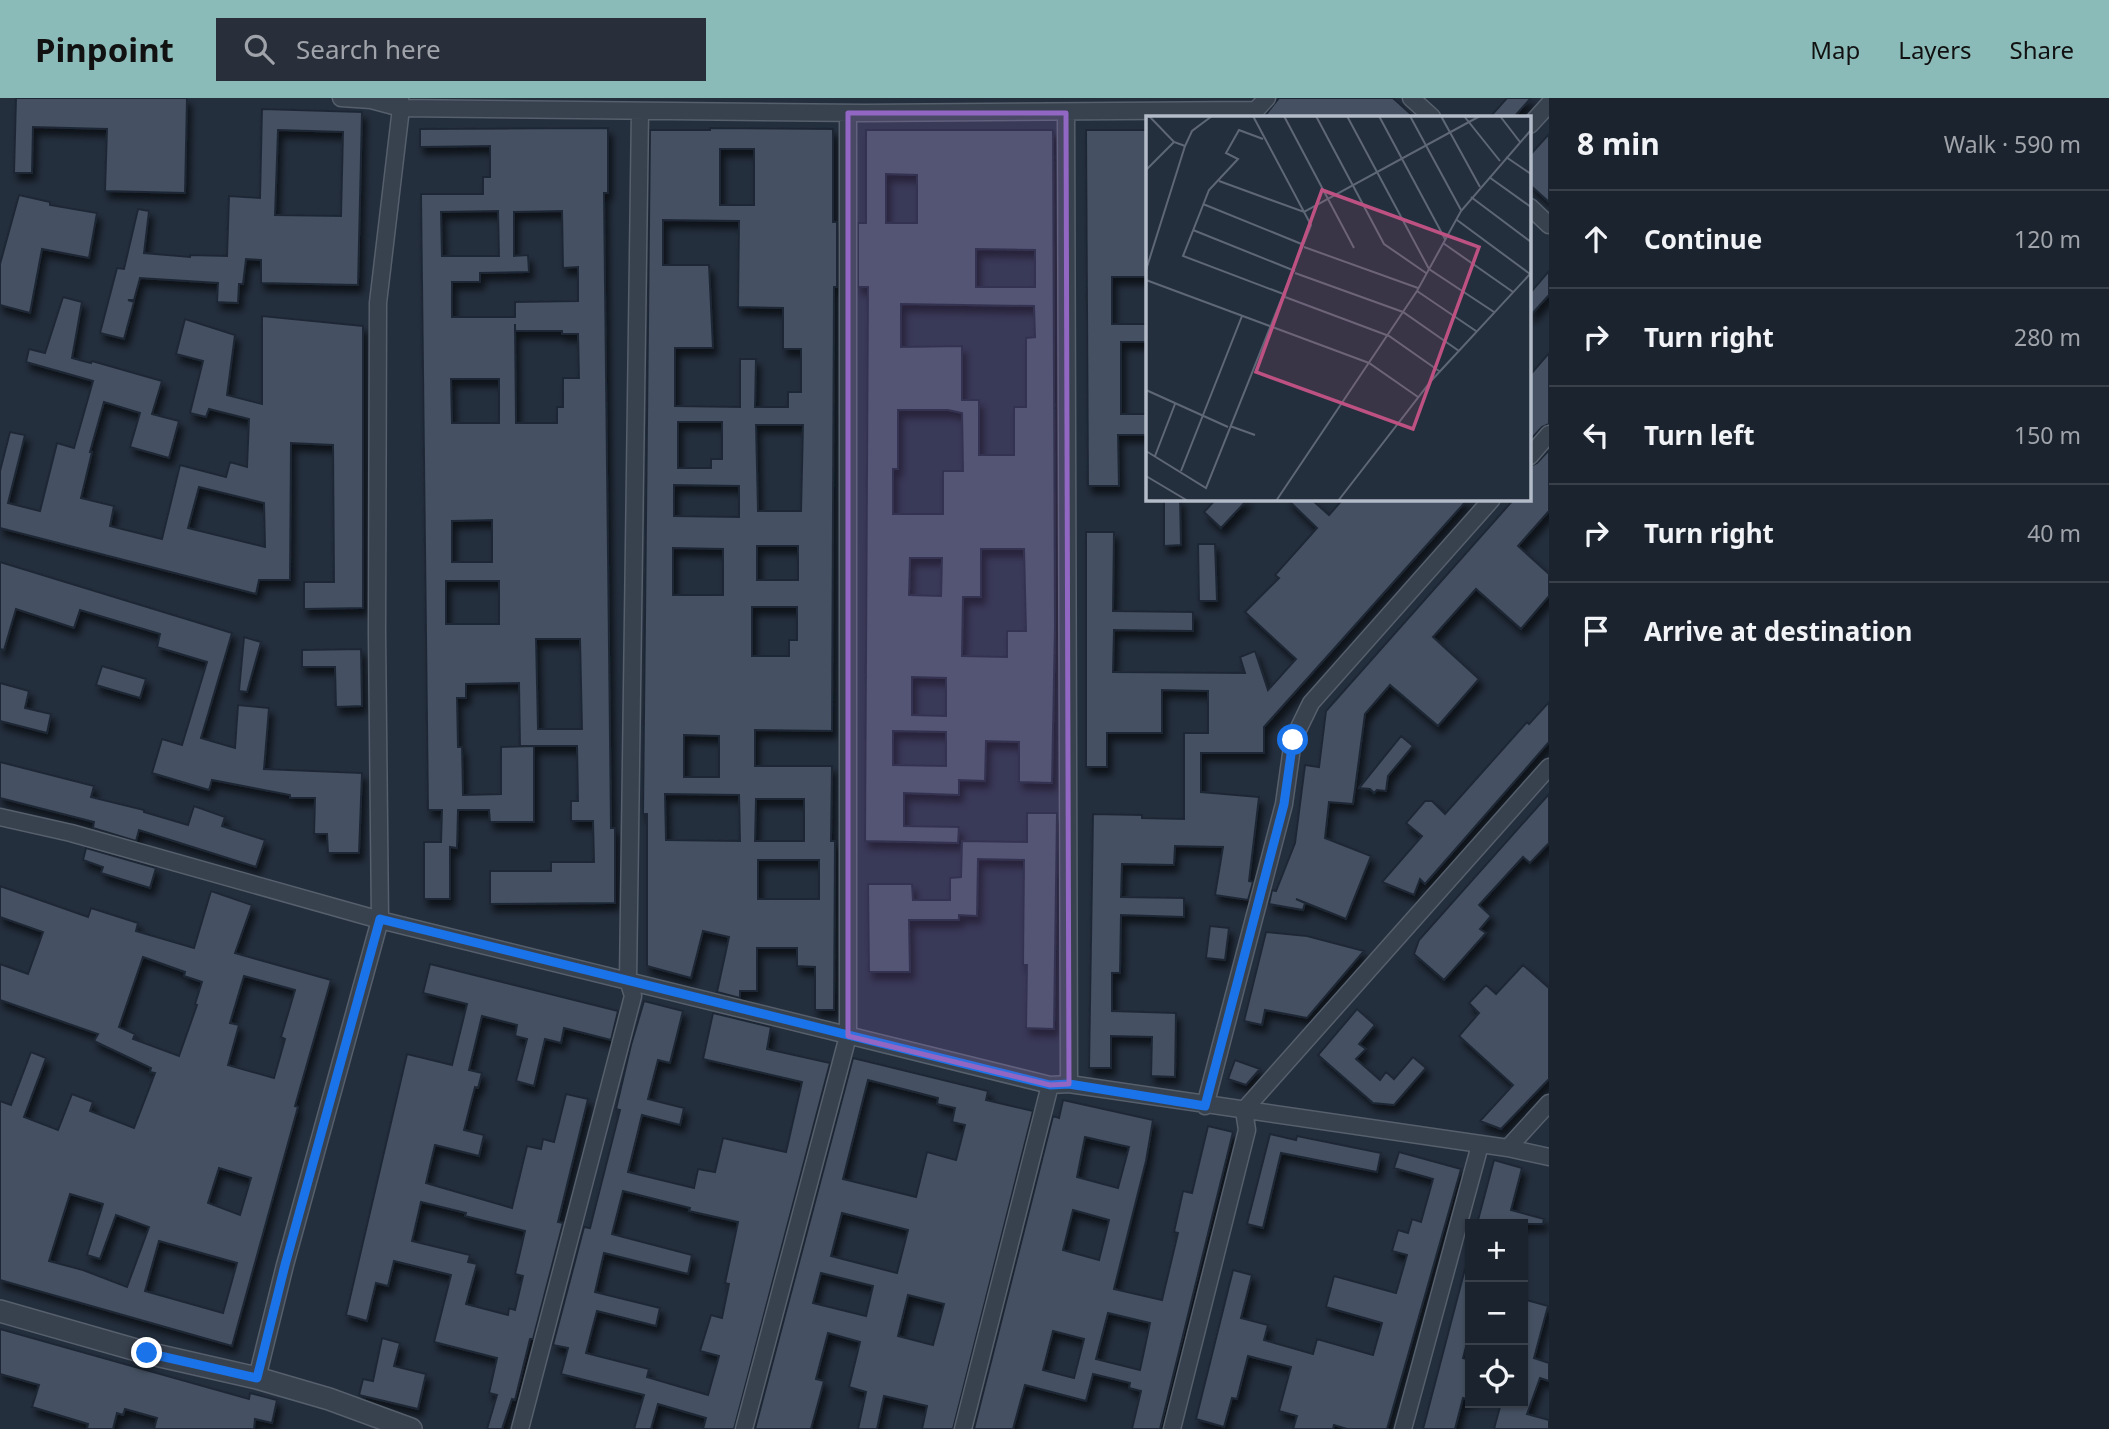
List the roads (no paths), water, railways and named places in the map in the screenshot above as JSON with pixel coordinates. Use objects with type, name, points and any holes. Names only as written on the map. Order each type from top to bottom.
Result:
[{"type":"street","points":[[341,98],[401,103],[640,111],[661,105],[1066,113],[1086,105],[1256,110],[1266,98]]},
{"type":"street","points":[[1410,98],[1431,116]]},
{"type":"street","points":[[257,1378],[285,1265],[380,919],[377,633],[379,303],[401,103]]},
{"type":"street","points":[[1532,123],[1549,104]]},
{"type":"street","points":[[744,1429],[848,1036],[859,108]]},
{"type":"street","points":[[520,1429],[632,996],[628,980],[640,111]]},
{"type":"street","points":[[1066,113],[1069,1084]]},
{"type":"street","points":[[1532,209],[1549,225]]},
{"type":"street","points":[[1532,454],[1549,434]]},
{"type":"street","points":[[1205,1106],[1284,804],[1293,740],[1311,703],[1491,500]]},
{"type":"street","points":[[1244,1110],[1549,766]]},
{"type":"street","points":[[0,817],[71,833],[380,919],[1050,1085],[1069,1084],[1205,1106],[1508,1148],[1549,1157]]},
{"type":"street","points":[[963,1429],[1050,1085]]},
{"type":"street","points":[[1508,1148],[1549,1103]]},
{"type":"street","points":[[1172,1429],[1247,1130],[1244,1110]]},
{"type":"street","points":[[1403,1429],[1480,1144]]},
{"type":"street","points":[[0,1311],[147,1353],[257,1378],[329,1399],[411,1429]]}]
